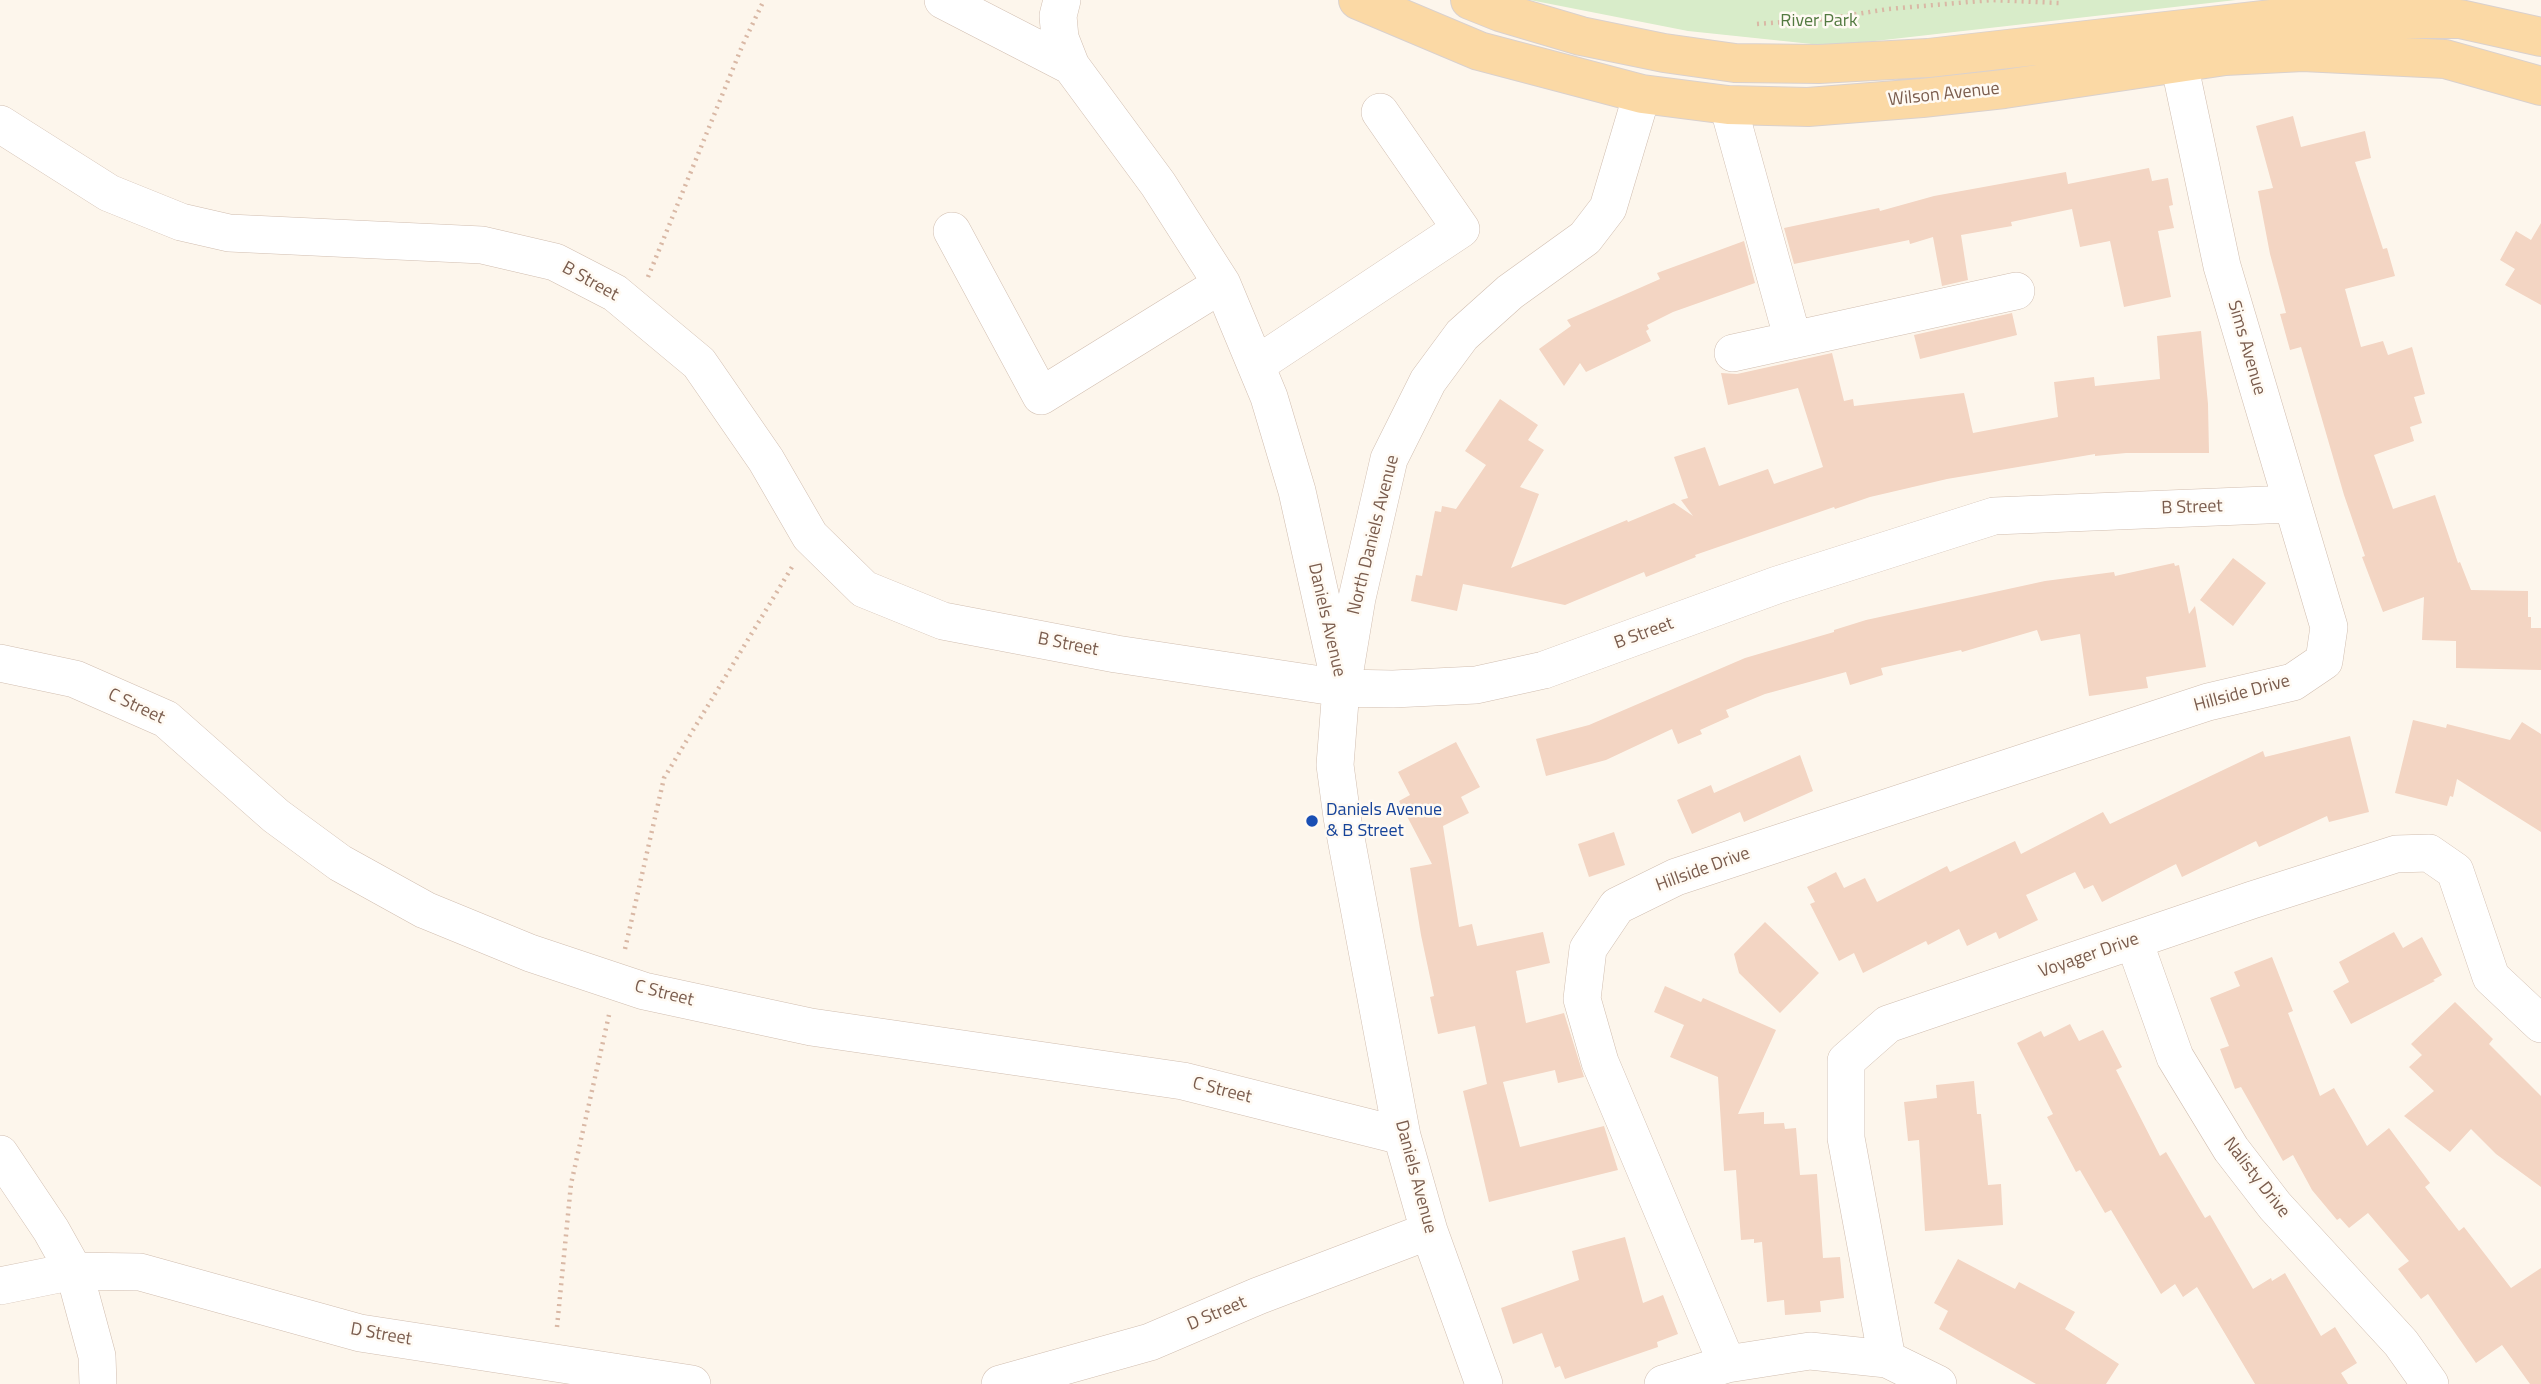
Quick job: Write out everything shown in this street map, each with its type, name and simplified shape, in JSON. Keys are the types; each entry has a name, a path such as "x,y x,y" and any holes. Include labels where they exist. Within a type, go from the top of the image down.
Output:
{"main road":[{"name":"Wilson Avenue","path":"1358,0 1479,51 1642,94 1728,104 1808,107 2004,89 2273,19 2460,19 2541,37"},
{"name":"Wilson Avenue","path":"1470,0 1500,12 1581,36 1664,53 1735,63 1819,64 2177,46 2225,56 2304,52 2445,59 2541,86"}],"street":[{"name":"Daniels Avenue","path":"943,0 1071,66"},
{"name":"Daniels Avenue","path":"1062,0 1058,16 1060,38 1071,66 1158,184 1222,284 1269,397 1297,491 1342,688 1335,765 1402,1136 1429,1231 1484,1384"},
{"name":"Sims Avenue","path":"2177,46 2222,266 2329,627 2324,661"},
{"name":"North Daniels Avenue","path":"1342,688 1357,598 1389,460 1428,381 1462,335 1510,292 1585,238 1608,208 1642,94"},
{"path":"1728,104 1793,340"},
{"path":"1256,365 1461,229 1380,111"},
{"name":"B Street","path":"0,124 109,193 181,222 229,233 482,245 555,262 615,293 699,363 766,460 810,536 864,589 943,621 1115,654 1342,688 1393,689 1476,685 1544,670 1777,586 1994,516 2291,504"},
{"path":"952,231 1041,396 1222,284"},
{"path":"1733,353 2016,291"},
{"name":"Hillside Drive","path":"1727,1364 1600,1062 1582,999 1588,949 1617,906 1676,877 2208,702 2293,682 2324,661"},
{"name":"C Street","path":"0,663 75,679 166,719 276,816 340,863 425,910 530,953 644,991 811,1027 1183,1081 1402,1136"},
{"name":"Voyager Drive","path":"1887,1359 1846,1138 1846,1061 1888,1024 2396,854 2429,853 2455,871 2491,977 2541,1024"},
{"name":"Nalisty Drive","path":"2134,941 2175,1057 2231,1149 2275,1206 2401,1343 2430,1384"},
{"path":"0,1154 51,1230 74,1271 97,1356 98,1384"},
{"name":"D Street","path":"1000,1384 1150,1342 1258,1296 1429,1231"},
{"name":"D Street","path":"0,1286 74,1271 140,1272 360,1333 692,1384"},
{"path":"1663,1384 1727,1364 1810,1351 1887,1359 1938,1384"}],"path":[{"path":"634,309 743,44 764,0"},
{"path":"1743,24 1826,19 1888,9 1992,0 2048,2"},
{"path":"553,1363 571,1184 664,778 810,536"}],"green space":[{"name":"River Park","path":"1530,0 2236,0 1831,46 1688,31"}],"building":[{"path":"2293,116 2301,147 2365,131 2371,158 2355,162 2383,249 2387,248 2395,276 2345,289 2361,347 2383,341 2388,355 2412,347 2425,394 2414,397 2422,423 2410,427 2414,441 2374,455 2393,509 2435,495 2458,563 2460,562 2471,590 2528,591 2528,617 2531,617 2531,628 2541,628 2541,670 2456,668 2456,641 2422,640 2424,597 2383,612 2362,557 2365,556 2344,495 2301,347 2290,350 2280,314 2286,313 2270,254 2258,191 2273,188 2256,126"},
{"path":"2149,168 2152,181 2168,178 2173,205 2169,206 2174,228 2158,231 2171,297 2124,307 2110,241 2080,247 2072,209 2011,222 2012,226 1961,235 1968,280 1942,286 1933,237 1910,244 1909,240 1794,264 1784,228 1879,208 1880,211 1934,196 2066,172 2068,184"},
{"path":"2541,223 2541,305 2505,285 2515,269 2500,260 2516,231 2531,240"},
{"path":"1744,241 1755,283 1673,312 1647,325 1649,329 1646,331 1651,341 1586,372 1580,363 1564,386 1539,349 1571,326 1567,320 1660,279 1657,273"},
{"path":"2012,313 2017,335 1920,359 1914,335"},
{"path":"2201,331 2208,404 2209,453 2095,454 1947,479 1870,497 1695,555 1696,557 1646,577 1644,572 1565,605 1463,584 1457,611 1411,601 1416,575 1422,576 1435,511 1441,512 1442,506 1456,509 1486,465 1465,451 1500,399 1538,425 1528,440 1544,450 1520,487 1539,494 1511,568 1674,503 1693,516 1681,500 1688,498 1674,457 1705,447 1719,486 1768,469 1774,484 1823,467 1798,388 1728,405 1721,373 1737,374 1832,353 1844,401 1853,399 1854,406 1964,393 1973,433 2058,417 2054,382 2094,377 2095,386 2160,379 2157,336"},
{"path":"2233,558 2266,583 2233,626 2200,600"},
{"path":"2174,563 2175,566 2179,565 2189,614 2195,606 2206,667 2146,677 2148,688 2089,696 2080,634 2041,641 2037,630 1962,652 1961,650 1881,668 1883,675 1850,685 1846,672 1765,694 1726,710 1729,717 1700,730 1702,734 1678,744 1672,729 1606,760 1546,776 1536,739 1589,725 1745,658 1866,620 2045,581 2114,572 2115,576"},
{"path":"2413,720 2446,728 2447,724 2510,740 2522,722 2541,734 2541,832 2457,779 2453,797 2450,796 2447,806 2395,793"},
{"path":"2350,736 2369,812 2329,822 2327,816 2259,847 2256,841 2182,877 2176,864 2102,902 2093,885 2084,889 2075,872 2026,895 2038,920 1999,939 1996,932 1967,946 1959,929 1928,945 1926,941 1863,973 1854,953 1839,961 1810,904 1815,902 1807,887 1836,872 1844,888 1865,878 1877,902 1947,866 1950,872 2015,841 2021,854 2103,812 2110,824 2263,751 2265,757"},
{"path":"1456,742 1480,787 1461,797 1469,813 1443,826 1459,927 1472,924 1477,946 1543,932 1550,963 1516,971 1526,1023 1564,1013 1584,1077 1558,1083 1555,1070 1503,1082 1520,1147 1604,1126 1618,1170 1489,1202 1463,1091 1487,1084 1475,1026 1438,1034 1430,997 1434,996 1410,868 1432,864 1399,801 1410,795 1398,772"},
{"path":"1800,755 1813,791 1744,822 1740,812 1692,834 1677,800 1711,785 1714,793"},
{"path":"1614,832 1625,865 1589,877 1578,844"},
{"path":"1765,922 1819,973 1780,1013 1739,973 1734,954"},
{"path":"2394,932 2403,948 2422,937 2442,975 2351,1024 2333,991 2349,982 2339,962"},
{"path":"2272,957 2293,1011 2288,1013 2320,1096 2334,1088 2367,1146 2389,1128 2430,1183 2425,1187 2459,1231 2464,1227 2511,1288 2541,1268 2541,1384 2530,1384 2502,1345 2476,1363 2428,1294 2421,1299 2398,1269 2409,1261 2368,1213 2349,1228 2340,1218 2337,1220 2312,1190 2293,1155 2283,1161 2241,1087 2235,1089 2220,1049 2229,1046 2210,998 2240,986 2234,972"},
{"path":"1665,986 1701,1002 1703,998 1776,1030 1738,1114 1764,1112 1764,1124 1784,1123 1785,1129 1796,1128 1800,1175 1817,1174 1823,1258 1840,1257 1844,1298 1820,1301 1821,1312 1785,1315 1784,1300 1767,1302 1762,1242 1754,1243 1754,1239 1741,1240 1736,1170 1724,1171 1718,1077 1670,1057 1684,1025 1654,1012"},
{"path":"2455,1002 2493,1039 2489,1044 2541,1096 2541,1187 2496,1154 2471,1129 2450,1152 2404,1116 2434,1091 2409,1067 2422,1055 2411,1044"},
{"path":"2070,1024 2079,1041 2103,1030 2122,1067 2116,1070 2160,1156 2166,1152 2205,1218 2210,1215 2253,1289 2285,1273 2321,1336 2335,1327 2357,1363 2341,1373 2348,1384 2255,1384 2197,1287 2183,1297 2175,1284 2161,1294 2111,1210 2105,1213 2080,1170 2076,1172 2047,1117 2053,1114 2017,1043 2041,1031 2044,1037"},
{"path":"1974,1081 1977,1114 1981,1114 1988,1185 2001,1184 2003,1225 1925,1231 1919,1140 1908,1141 1904,1102 1937,1098 1936,1085"},
{"path":"1625,1237 1643,1303 1663,1295 1678,1334 1657,1342 1658,1347 1565,1379 1560,1366 1555,1368 1542,1333 1513,1344 1501,1308 1579,1280 1572,1251"},
{"path":"1958,1259 2015,1289 2019,1282 2075,1312 2065,1329 2119,1364 2106,1384 2036,1384 1939,1329 1948,1311 1934,1303"}],"place":[{"name":"Daniels Avenue & B Street","path":"1312,821"}]}
